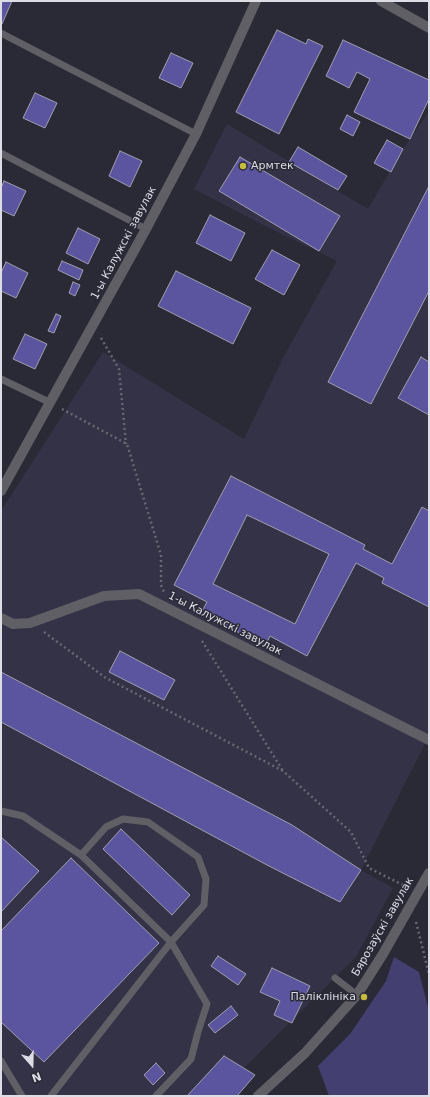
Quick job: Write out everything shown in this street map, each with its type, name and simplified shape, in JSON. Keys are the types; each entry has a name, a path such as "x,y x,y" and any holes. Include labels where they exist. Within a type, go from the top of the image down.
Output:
{"street":[{"name":"1-ы Калужскі завулак","path":"1,491 51,403 196,134 256,1"},
{"path":"381,1 429,28"},
{"name":"1-ы Калужскі завулак","path":"1,618 13,624 30,623 104,596 139,594 429,740"},
{"name":"Бярозаўскі завулак","path":"258,1096 305,1053 357,995 383,954 429,872"}],"lane":[{"path":"1,33 196,134"},
{"path":"1,153 146,229"},
{"path":"1,379 51,403"},
{"path":"1,811 23,816 81,855 171,942 207,1004 191,1059 156,1096"},
{"path":"51,1096 171,942 204,905 206,879 198,856 148,822 123,819 106,827 81,855"},
{"path":"335,978 357,995"},
{"path":"1,1061 22,1096"}],"path":[{"path":"93,325 119,369 126,444 161,555 161,585 172,610"},
{"path":"51,403 126,444"},
{"path":"30,623 106,678 283,771 351,832 368,868 418,893"},
{"path":"200,638 283,771"},
{"path":"412,904 429,974"}],"shaded area":[{"path":"429,111 429,736 361,870 393,888 356,957 244,1068 255,1075 237,1096 1,1096 1,511 103,352 244,439 283,358 337,261 194,189 227,124 368,209 403,149"},
{"path":"394,957 419,972 429,1011 429,1096 329,1096 318,1066 350,1034 386,981"}],"building":[{"path":"1,1 12,1 2,24 1,24"},
{"path":"277,30 306,44 308,39 323,46 279,134 236,112"},
{"path":"343,40 429,80 429,99 410,139 354,112 370,79 357,72 349,88 326,76"},
{"path":"171,53 193,63 181,88 159,78"},
{"path":"35,93 57,103 45,128 23,118"},
{"path":"347,115 360,122 353,136 340,129"},
{"path":"387,140 403,149 391,172 374,163"},
{"path":"298,147 347,176 338,190 289,162"},
{"path":"120,151 142,161 130,187 109,176"},
{"path":"240,157 340,216 319,251 219,191"},
{"path":"4,181 26,191 14,216 1,210 1,188"},
{"path":"429,186 429,291 371,404 328,382"},
{"path":"210,215 245,233 231,261 196,243"},
{"path":"78,228 100,239 88,264 66,253"},
{"path":"272,250 300,265 284,295 255,279"},
{"path":"62,261 83,270 79,280 58,270"},
{"path":"6,262 28,273 16,298 1,291 1,273"},
{"path":"176,271 251,308 233,344 158,306"},
{"path":"73,282 80,285 75,296 69,293"},
{"path":"56,314 61,316 54,333 48,331"},
{"path":"25,334 47,344 35,369 13,359"},
{"path":"421,357 429,362 429,415 398,398"},
{"path":"231,476 365,545 363,549 392,564 422,507 429,511 429,607 382,583 384,578 356,563 307,656 270,636 265,646 201,613 207,602 174,585","holes":["247,515 329,554 295,624 213,584"]},
{"path":"120,651 175,680 164,700 109,672"},
{"path":"1,672 292,825 361,870 340,902 267,865 1,722"},
{"path":"121,829 190,895 172,915 103,849"},
{"path":"1,837 39,871 1,912"},
{"path":"71,858 159,943 44,1062 1,1022 1,931"},
{"path":"218,956 246,974 238,985 211,966"},
{"path":"272,968 310,986 292,1023 274,1015 280,1001 260,992"},
{"path":"231,1006 238,1015 215,1033 208,1025"},
{"path":"224,1056 255,1075 237,1096 187,1096"},
{"path":"156,1063 165,1073 153,1085 144,1075"}],"place":[{"name":"Армтек","path":"243,166"},
{"name":"Паліклініка","path":"364,997"}]}
